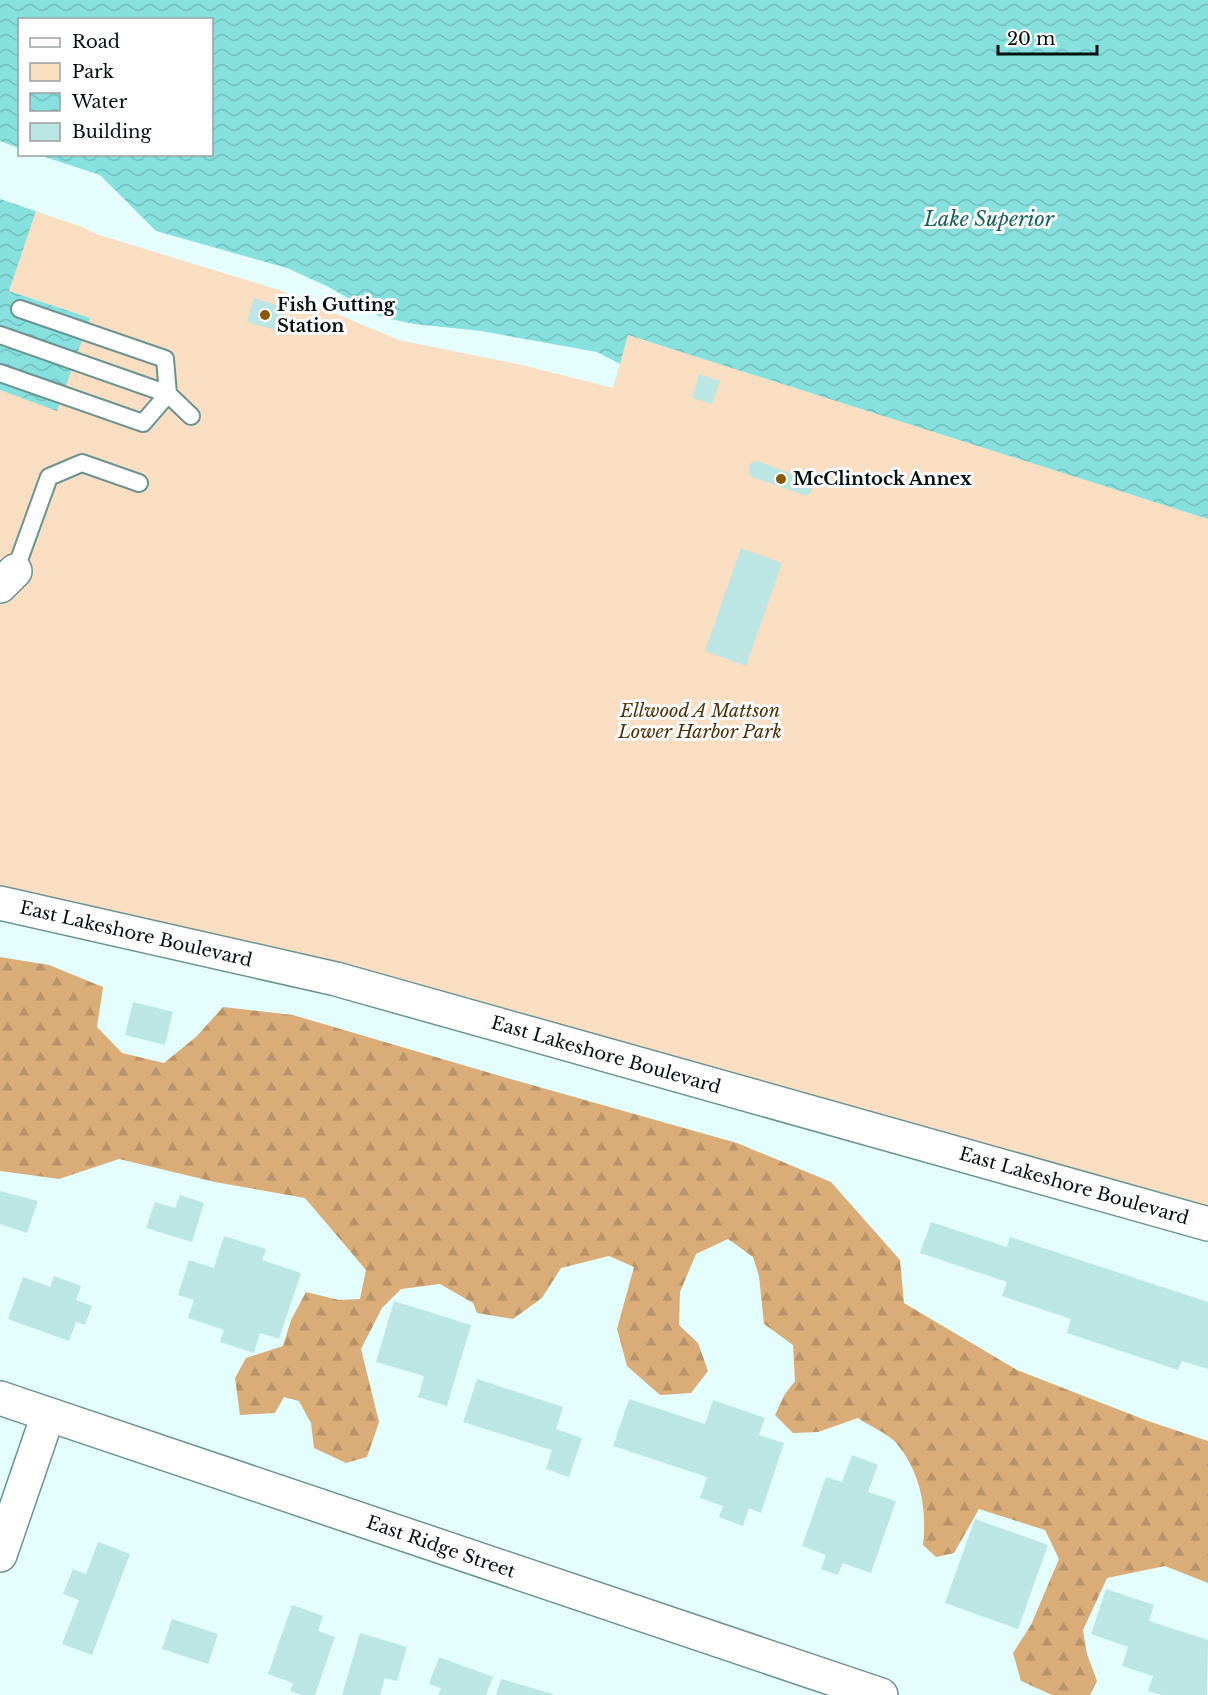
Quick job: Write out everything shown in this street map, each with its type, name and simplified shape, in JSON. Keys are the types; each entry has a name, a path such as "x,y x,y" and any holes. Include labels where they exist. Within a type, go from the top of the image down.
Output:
{"street":[{"name":"East Lakeshore Boulevard","path":"0,903 336,979 1208,1224"},
{"name":"East Ridge Street","path":"0,1398 881,1695"},
{"path":"0,1555 48,1414"}],"lane":[{"path":"0,373 142,423 168,394 165,359 20,309"},
{"path":"0,335 168,394 191,416"},
{"path":"8,579 49,477 82,463 139,483"}],"green space":[{"name":"Ellwood A Mattson Lower Harbor Park","path":"36,210 83,227 614,385 628,335 1208,519 1208,1224 0,903 0,390 57,410 90,318 9,291"},
{"path":"0,957 49,965 103,987 97,1027 122,1053 164,1063 197,1036 223,1007 293,1015 737,1143 831,1182 900,1260 904,1303 1017,1370 1148,1421 1208,1441 1208,1583 1165,1566 1107,1578 1083,1630 1087,1654 1097,1681 1090,1695 1052,1695 1021,1681 1013,1653 1031,1625 1059,1559 1045,1530 979,1509 954,1553 936,1557 923,1545 923,1505 917,1479 905,1455 893,1440 858,1418 818,1432 793,1433 775,1415 785,1394 795,1381 793,1345 764,1324 759,1276 753,1257 728,1239 696,1254 680,1292 679,1325 698,1343 708,1371 691,1393 660,1395 627,1366 617,1329 634,1267 609,1256 561,1268 542,1298 513,1319 477,1313 473,1303 440,1284 401,1289 382,1308 361,1349 379,1422 367,1457 346,1463 314,1448 311,1423 299,1401 284,1397 275,1413 240,1415 235,1378 246,1358 283,1346 291,1320 306,1292 339,1300 360,1299 366,1270 305,1198 215,1182 119,1159 59,1179 0,1171"}],"water":[{"name":"Lake Superior","path":"0,0 1208,0 1208,519 628,335 614,385 523,362 36,211 9,291 90,318 57,411 0,390"}],"pier":[{"path":"0,141 18,148 18,156 42,156 100,175 156,231 287,268 327,286 381,317 414,324 481,331 597,352 620,364 613,388 522,365 399,340 279,290 96,234 0,199"}],"building":[{"name":"Fish Gutting Station","path":"254,298 283,307 276,330 247,322"},
{"path":"699,374 720,381 712,404 692,398"},
{"name":"McClintock Annex","path":"757,461 808,480 812,484 812,491 804,495 752,477 749,473 749,466"},
{"path":"741,548 782,563 746,666 705,651"},
{"path":"133,1002 173,1012 165,1045 125,1035"},
{"path":"0,1191 38,1201 27,1233 0,1224"},
{"path":"180,1195 204,1203 192,1242 146,1228 155,1202 175,1208"},
{"path":"931,1222 1007,1247 1010,1237 1208,1302 1208,1369 1182,1361 1178,1370 1067,1333 1071,1319 1002,1296 1007,1282 920,1253"},
{"path":"224,1236 266,1249 262,1260 301,1273 279,1339 260,1333 254,1353 220,1342 224,1330 188,1318 194,1300 178,1295 189,1260 214,1268"},
{"path":"54,1276 81,1286 76,1300 92,1306 85,1325 76,1322 69,1341 8,1319 23,1277 50,1287"},
{"path":"394,1301 471,1325 447,1406 418,1397 424,1376 376,1362"},
{"path":"477,1379 563,1407 556,1429 582,1438 569,1477 546,1469 552,1450 463,1422"},
{"path":"629,1399 705,1424 713,1400 765,1418 759,1435 784,1443 761,1513 749,1508 743,1526 719,1517 723,1506 700,1498 707,1477 613,1446"},
{"path":"852,1455 878,1465 868,1492 896,1501 871,1573 843,1563 838,1575 821,1569 826,1555 802,1546 826,1477 842,1482"},
{"path":"975,1519 1048,1545 1018,1629 945,1603"},
{"path":"98,1542 130,1554 92,1655 62,1644 79,1600 63,1594 73,1569 86,1574"},
{"path":"1106,1589 1154,1605 1149,1621 1208,1640 1207,1695 1162,1695 1148,1691 1153,1676 1122,1666 1128,1647 1091,1634"},
{"path":"292,1605 323,1616 318,1631 335,1637 315,1695 302,1695 290,1691 293,1683 268,1674"},
{"path":"172,1619 218,1634 208,1664 162,1649"},
{"path":"360,1633 407,1647 397,1681 385,1678 380,1695 342,1695"},
{"path":"439,1657 493,1677 486,1695 438,1695 441,1688 429,1684"},
{"path":"501,1679 553,1694 553,1695 496,1695"}],"place":[{"name":"Fish Gutting Station","path":"265,315"},
{"name":"McClintock Annex","path":"781,479"}]}
